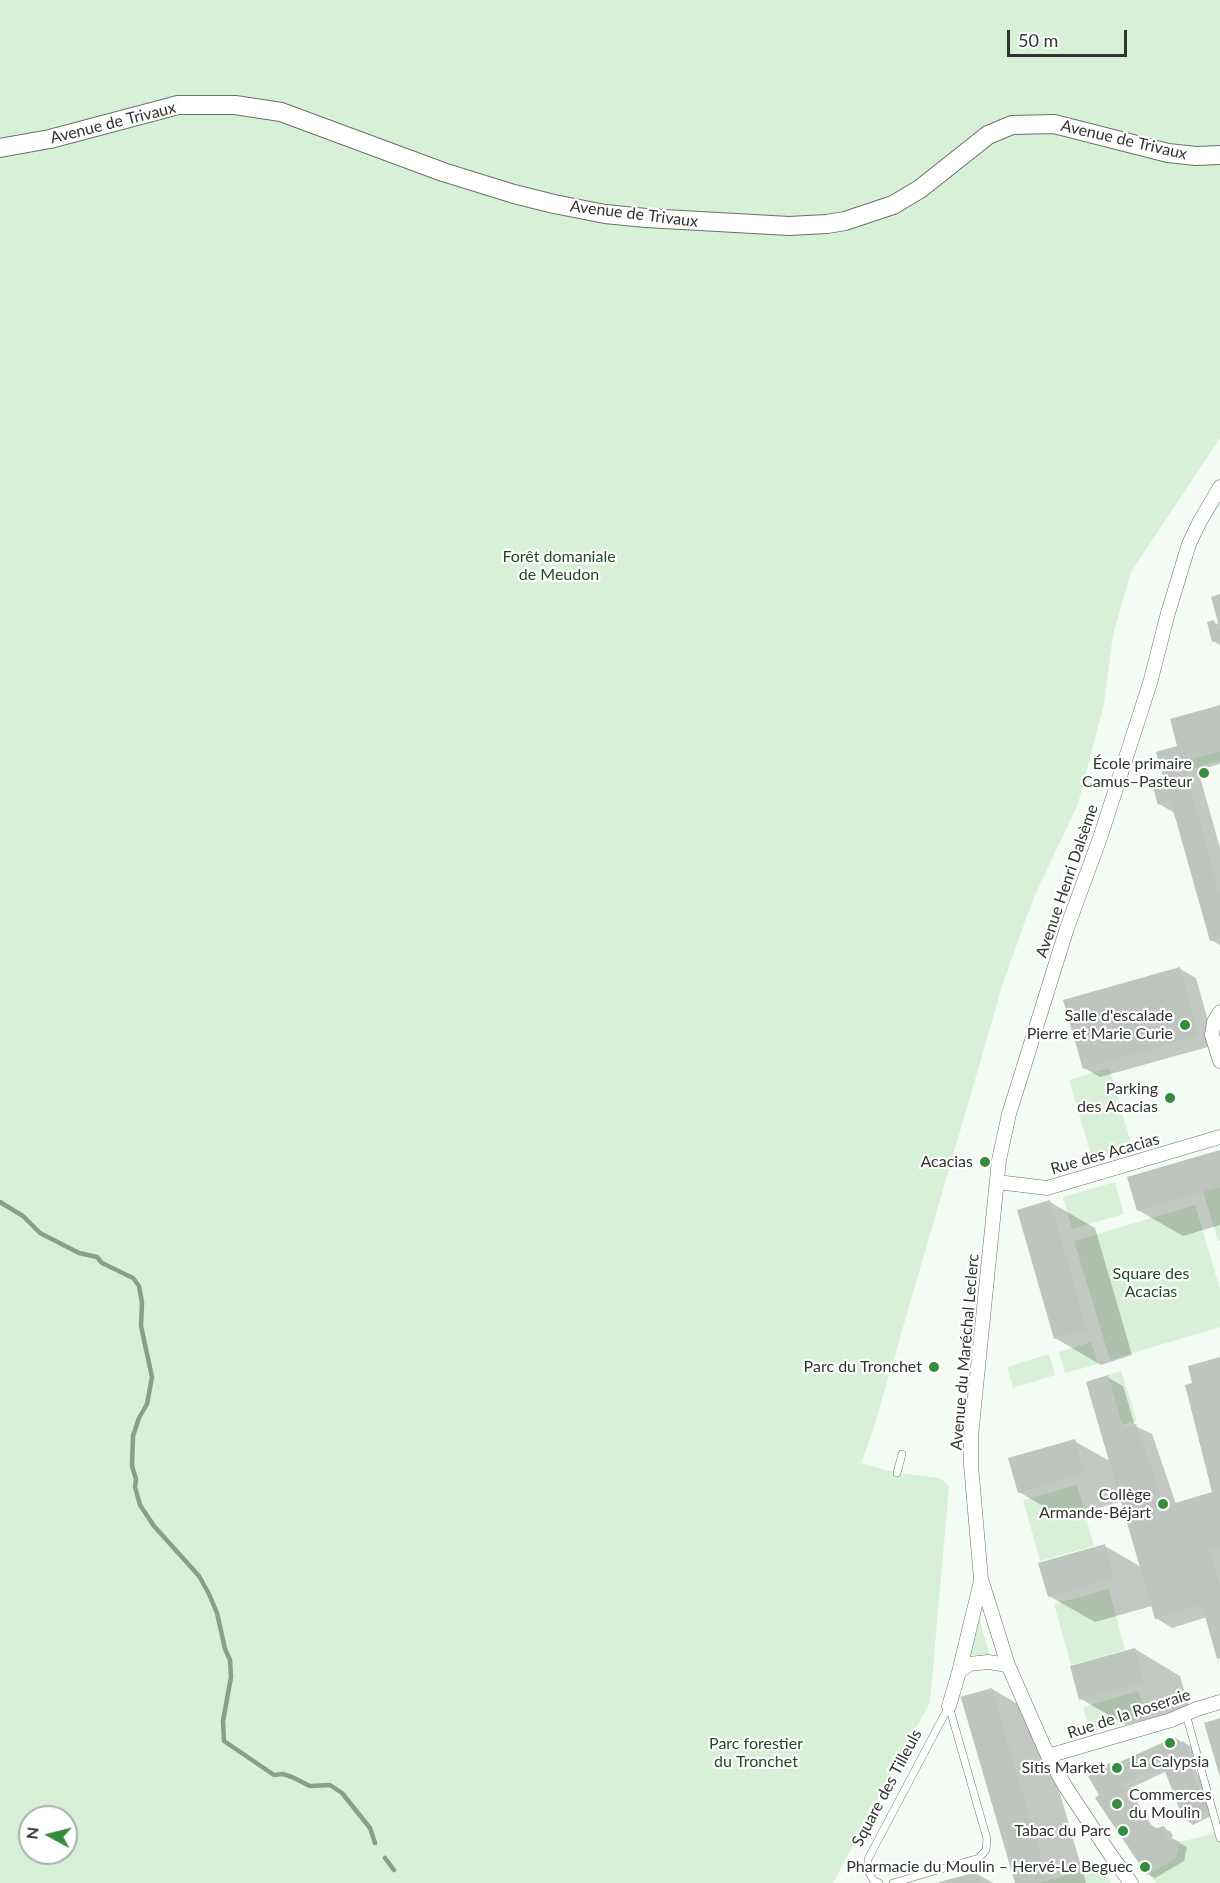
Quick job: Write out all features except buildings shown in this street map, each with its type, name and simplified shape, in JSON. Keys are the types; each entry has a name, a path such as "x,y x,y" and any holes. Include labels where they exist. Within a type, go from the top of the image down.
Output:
{"main road":[{"name":"Avenue de Trivaux","path":"0,148 50,139 178,105 242,105 281,112 443,172 554,204 605,214 646,218 789,226 845,221 893,205 926,184 988,135 1012,125 1054,124 1168,153 1196,156 1220,154"}],"street":[{"name":"Avenue Henri Dalsème","path":"997,1182 999,1160 1009,1114 1067,928 1100,838 1150,683 1167,613 1189,544 1199,522 1219,492"},
{"path":"1220,1012 1214,1022 1212,1035 1220,1061"},
{"name":"Rue des Acacias","path":"997,1182 1047,1188 1220,1137"},
{"name":"Avenue du Maréchal Leclerc","path":"997,1182 971,1436 971,1465 981,1579 1008,1665 1048,1756 1076,1804 1131,1883"},
{"name":"Square des Tilleuls","path":"949,1706 981,1579"},
{"path":"959,1671 969,1664 988,1662 1008,1665"},
{"name":"Rue de la Roseraie","path":"1048,1756 1171,1720 1220,1702"}],"lane":[{"path":"897,1473 902,1454"},
{"path":"893,1883 979,1858 986,1850 987,1839 949,1706"},
{"name":"Square des Tilleuls","path":"879,1883 874,1881 868,1871 868,1859 949,1706"},
{"path":"1186,1714 1220,1838"}],"green space":[{"name":"Forêt domaniale de Meudon","path":"0,0 1220,0 1220,438 1131,572 1113,635 1104,704 1078,804 1034,897 1004,980 872,1434 861,1463 897,1473 940,1478 949,1486 930,1702 833,1883 0,1883"},
{"path":"1220,751 1220,761 1186,771 1183,761"},
{"path":"1109,1068 1133,1150 1093,1161 1069,1080"},
{"path":"1115,1182 1124,1214 1072,1229 1063,1197"},
{"path":"1220,1187 1220,1241 1218,1241 1203,1191"},
{"name":"Square des Acacias","path":"1195,1205 1220,1289 1220,1327 1110,1360 1074,1241"},
{"path":"1091,1342 1098,1364 1065,1373 1059,1352"},
{"path":"1049,1354 1055,1375 1013,1388 1007,1367"},
{"path":"1121,1371 1137,1421 1122,1425 1108,1375"},
{"path":"1077,1485 1094,1546 1040,1561 1023,1500"},
{"path":"1109,1589 1125,1650 1071,1665 1054,1604"},
{"path":"979,1617 990,1656 969,1655"},
{"path":"1138,1691 1146,1717 1090,1733 1083,1707"},
{"path":"1220,1832 1220,1883 1156,1883 1149,1874 1176,1857 1180,1842"},
{"path":"1099,1865 1111,1883 1038,1883"}],"waterway":[{"path":"0,1202 23,1216 40,1233 79,1253 97,1257 102,1263 133,1278 139,1286 142,1303 141,1326 152,1377 147,1404 133,1436 132,1466 136,1479 135,1487 140,1505 154,1526 199,1576 217,1613 225,1649 230,1660 231,1677 223,1721 224,1741 274,1775 283,1774 310,1786 330,1785 342,1793 370,1828 375,1843"},
{"path":"385,1858 394,1870"}],"place":[{"name":"École primaire Camus–Pasteur","path":"1204,773"},
{"name":"Salle d'escalade Pierre et Marie Curie","path":"1185,1025"},
{"name":"Parking des Acacias","path":"1170,1098"},
{"name":"Acacias","path":"985,1162"},
{"name":"Parc du Tronchet","path":"934,1367"},
{"name":"Collège Armande-Béjart","path":"1163,1504"},
{"name":"La Calypsia","path":"1170,1743"},
{"name":"Sitis Market","path":"1117,1768"},
{"name":"Commerces du Moulin","path":"1117,1804"},
{"name":"Tabac du Parc","path":"1123,1831"},
{"name":"Pharmacie du Moulin – Hervé-Le Beguec","path":"1145,1867"}],"park label":[{"name":"Parc forestier du Tronchet","path":"756,1753"}]}
